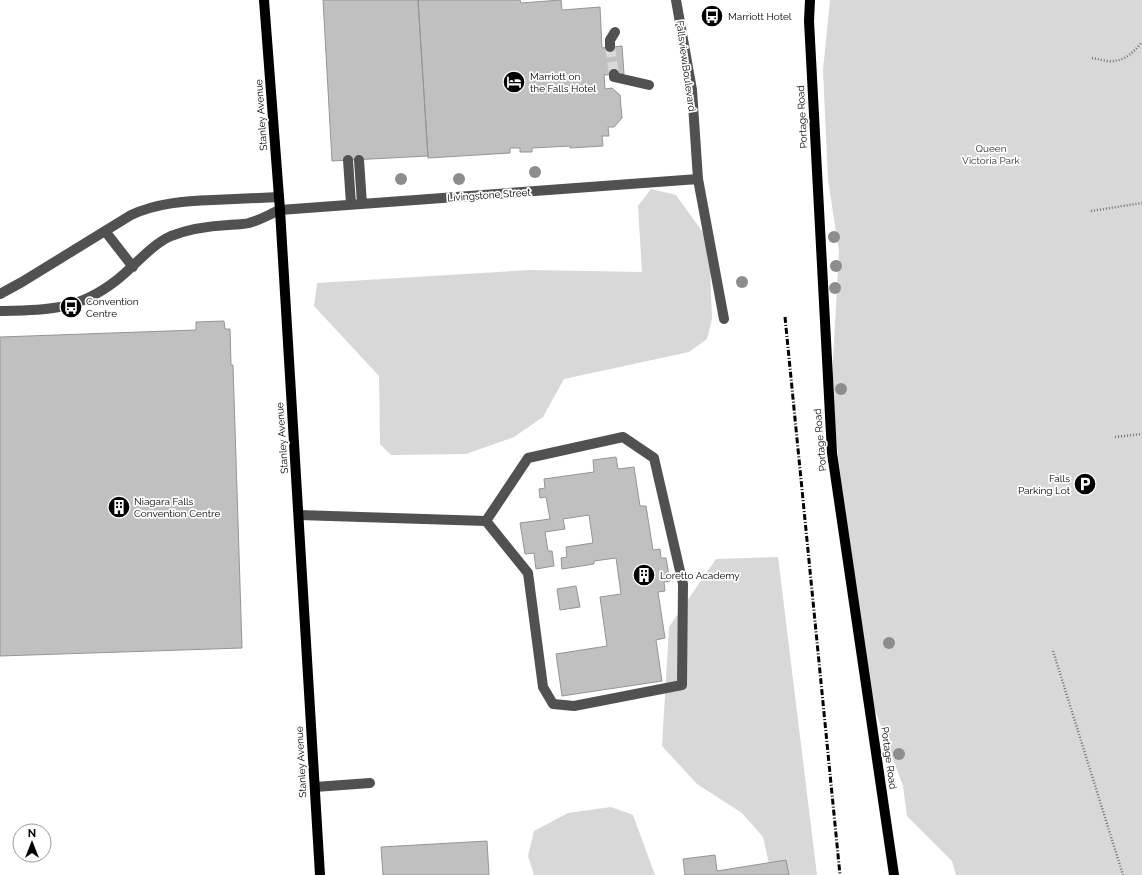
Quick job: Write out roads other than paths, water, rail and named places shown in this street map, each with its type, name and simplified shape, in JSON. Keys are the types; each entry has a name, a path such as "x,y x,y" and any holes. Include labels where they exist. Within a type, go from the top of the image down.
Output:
{"main road":[{"name":"Stanley Avenue","path":"264,0 280,210 320,875"},
{"name":"Portage Road","path":"810,0 809,21 832,453 894,875"}],"street":[{"name":"Fallsview Boulevard","path":"676,0 692,90 698,179 724,319"},
{"path":"610,47 610,40 615,32"},
{"path":"614,74 614,77 649,85"},
{"path":"348,160 351,204"},
{"path":"359,160 362,204"},
{"name":"Livingstone Street","path":"0,311 59,308 78,303 113,284 155,245 170,236 198,228 250,223 280,210 698,179"},
{"path":"0,294 131,215 152,206 190,201 279,197"},
{"path":"104,231 132,267"},
{"path":"299,515 486,521 528,573 543,687 553,704 574,706 682,685 683,584 654,458 623,437 528,458 486,521"},
{"path":"315,787 370,783"}],"tunnel":[{"path":"610,47 614,74"}],"railway":[{"path":"785,317 840,875"}],"place":[{"name":"Marriott Hotel","path":"712,16"},
{"name":"Marriott on the Falls Hotel","path":"514,82"},
{"name":"Convention Centre","path":"71,307"},
{"name":"Falls Parking Lot","path":"1085,484"},
{"name":"Niagara Falls Convention Centre","path":"119,507"},
{"name":"Loretto Academy","path":"644,575"}],"park label":[{"name":"Queen Victoria Park","path":"991,154"}]}
